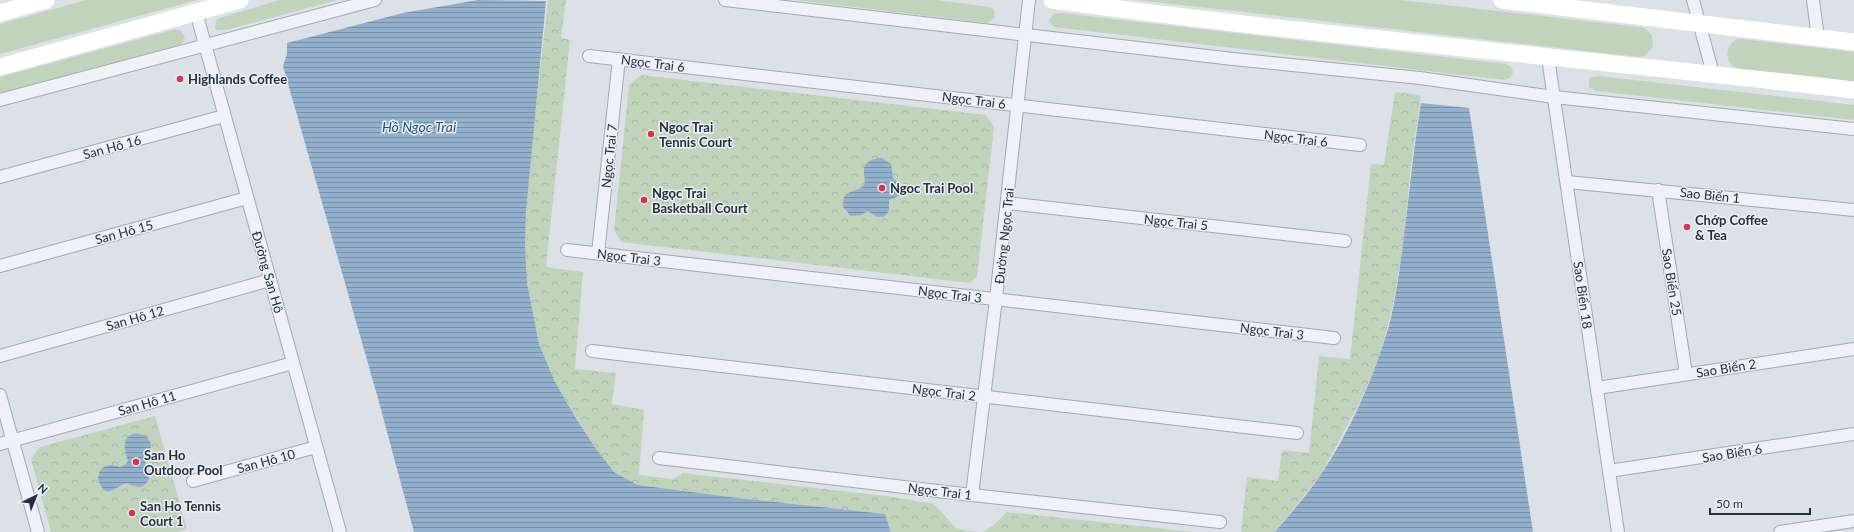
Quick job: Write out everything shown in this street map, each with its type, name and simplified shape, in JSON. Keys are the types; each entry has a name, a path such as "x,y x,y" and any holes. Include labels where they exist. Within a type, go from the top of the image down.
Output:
{"main road":[{"path":"0,13 45,0"},
{"path":"0,67 240,0"},
{"path":"1052,0 1548,58 1713,74 1854,90"},
{"path":"1502,0 1854,42"}],"street":[{"path":"0,100 375,0"},
{"path":"725,0 1026,35 1420,78 1554,96 1854,128"},
{"name":"Đường Ngọc Trai","path":"972,495 1030,0"},
{"path":"1693,0 1713,74"},
{"path":"1813,0 1818,38"},
{"name":"Đường San Hô","path":"196,12 316,447 337,531"},
{"name":"Ngọc Trai 6","path":"589,56 1360,145"},
{"name":"Sao Biển 18","path":"1548,58 1618,532"},
{"name":"Ngọc Trai 7","path":"598,253 619,59"},
{"name":"San Hô 16","path":"0,177 224,116"},
{"name":"Sao Biển 1","path":"1567,182 1854,210"},
{"name":"Sao Biển 25","path":"1658,190 1686,374"},
{"name":"San Hô 15","path":"0,266 247,198"},
{"name":"Ngọc Trai 5","path":"1007,203 1345,241"},
{"name":"Ngọc Trai 3","path":"567,250 1334,338"},
{"name":"San Hô 12","path":"0,356 270,280"},
{"name":"Sao Biển 2","path":"1597,388 1854,349"},
{"name":"Ngọc Trai 2","path":"592,351 1297,432"},
{"name":"San Hô 11","path":"0,444 293,363"},
{"path":"0,395 38,532"},
{"name":"Sao Biển 6","path":"1609,471 1854,434"},
{"name":"San Hô 10","path":"193,481 316,447"},
{"name":"Ngọc Trai 1","path":"659,458 972,495 1220,522"},
{"path":"1780,532 1854,521"}],"green space":[{"path":"86,0 197,0 0,54 0,24"},
{"path":"280,0 338,0 226,30 216,30 216,20 220,18"},
{"path":"548,0 566,0 561,38 570,40 546,267 583,272 575,369 616,373 612,404 644,410 639,475 673,479 683,473 886,496 934,504 956,528 968,531 983,532 891,532 885,514 738,498 638,485 614,472 594,446 555,382 539,344 527,283 525,245 526,211 531,151"},
{"path":"795,0 936,0 990,7 994,10 995,18 987,23"},
{"path":"1137,0 1401,0 1644,28 1652,35 1653,47 1645,56 1639,57"},
{"path":"1061,13 1506,64 1511,67 1513,72 1511,77 1505,80 1054,27 1049,21 1053,14"},
{"path":"176,29 180,30 185,37 183,42 179,45 0,93 0,77"},
{"path":"1737,39 1854,52 1854,82 1738,69 1730,62 1727,54 1730,46"},
{"path":"641,75 986,115 994,127 977,277 970,283 621,242 614,230 629,85"},
{"path":"1599,76 1854,105 1854,120 1596,91 1589,87 1589,79 1591,77"},
{"path":"1395,92 1421,95 1411,165 1403,247 1393,305 1380,355 1363,396 1322,473 1275,532 1241,532 1247,477 1278,481 1282,450 1309,453 1319,356 1350,359 1371,164 1384,165"},
{"path":"155,416 187,529 177,532 51,532 31,459 40,447"},
{"path":"1007,512 1194,532 983,532 994,525"}],"water":[{"name":"Hồ Ngọc Trai","path":"478,0 546,1 526,211 525,245 527,283 539,344 555,382 594,446 614,472 638,485 738,498 885,514 891,532 414,532 379,402 283,66 287,54 287,43 403,13"},
{"path":"1421,103 1469,108 1533,532 1275,532 1311,488 1334,455 1356,414 1375,369 1394,304"},
{"name":"Ngoc Trai Pool","path":"882,158 891,164 893,178 901,185 901,191 897,197 889,200 889,211 884,217 877,217 868,211 861,215 851,216 843,207 844,197 846,194 863,187 865,184 865,165 871,160"},
{"name":"San Ho Outdoor Pool","path":"137,433 146,436 151,443 150,453 145,460 149,475 148,481 141,487 133,486 127,483 111,491 104,490 98,479 100,471 108,465 120,467 126,464 128,461 125,452 126,440 132,434"}],"place":[{"name":"Highlands Coffee","path":"180,79"},
{"name":"Ngoc Trai Tennis Court","path":"651,134"},
{"name":"Ngoc Trai Pool","path":"882,188"},
{"name":"Ngọc Trai Basketball Court","path":"644,200"},
{"name":"Chớp Coffee & Tea","path":"1687,227"},
{"name":"San Ho Outdoor Pool","path":"136,462"},
{"name":"San Ho Tennis Court 1","path":"132,513"}]}
